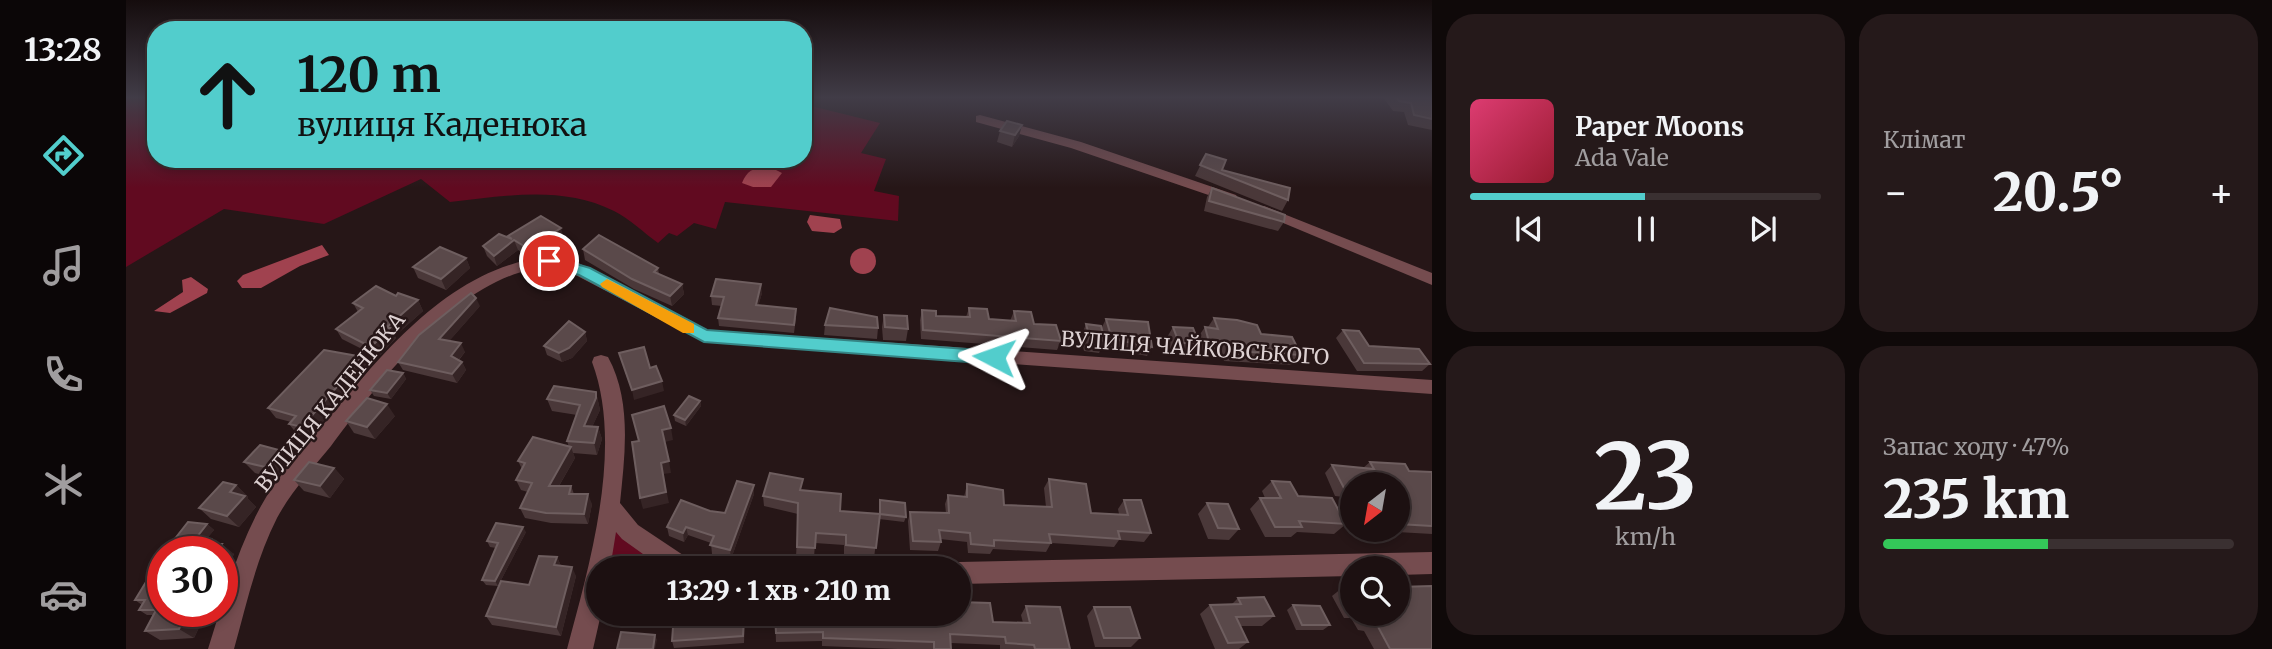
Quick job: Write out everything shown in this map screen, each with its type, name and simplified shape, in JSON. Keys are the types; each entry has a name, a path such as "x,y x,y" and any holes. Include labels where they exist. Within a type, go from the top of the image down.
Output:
{"street":[{"path":"1012,127 1053,138 1246,203 1432,279"},
{"name":"ВУЛИЦЯ КАДЕНЮКА","path":"221,649 244,570 269,511 404,343 437,311 510,270 549,261 585,271 704,336"},
{"name":"ВУЛИЦЯ ЧАЙКОВСЬКОГО","path":"704,336 1432,387"},
{"path":"601,362 613,396 610,506 602,556"},
{"path":"610,506 630,532 665,556"},
{"path":"971,573 1432,563"},
{"path":"580,649 589,626"}],"shaded area":[{"path":"126,127 147,127 147,168 812,168 812,127 877,127 861,153 886,159 874,191 899,196 898,221 725,202 716,229 694,223 677,236 669,233 658,243 620,214 594,203 533,194 450,202 421,179 324,224 224,209 126,267"},
{"path":"772,168 782,173 771,187 753,187 742,183 753,170"},
{"path":"810,215 840,219 842,228 834,233 812,231 807,222"},
{"path":"322,245 329,255 300,266 261,288 242,288 237,281 243,275"},
{"path":"863,248 872,252 876,261 872,270 863,274 854,270 850,261 854,252"},
{"path":"191,277 208,289 207,293 170,313 154,311 183,292 182,280"},
{"path":"610,506 669,556 600,556"}],"building":[{"path":"1003,127 1020,127 1015,135 1000,131"},
{"path":"1206,154 1226,160 1222,170 1290,188 1288,200 1200,165"},
{"path":"1212,188 1285,215 1284,222 1209,201"},
{"path":"541,216 561,228 532,247 527,248 514,240 494,256 483,246 499,234 512,239 508,236"},
{"path":"599,235 658,268 654,272 682,284 670,296 632,279 583,249"},
{"path":"440,247 466,258 441,279 413,267"},
{"path":"716,279 761,284 756,305 796,309 794,325 718,318 724,297 711,296"},
{"path":"376,286 396,296 398,293 418,300 387,327 390,328 371,347 336,329 363,308 353,303"},
{"path":"471,293 476,298 439,339 461,343 451,356 462,362 452,374 398,362 419,335"},
{"path":"830,308 877,317 878,328 825,325"},
{"path":"969,308 987,309 989,319 1016,321 1014,311 1031,312 1034,324 1056,325 1061,341 923,330 922,310 936,311 936,316 970,317"},
{"path":"884,315 907,316 908,329 885,327"},
{"path":"1214,318 1257,325 1261,334 1292,337 1301,355 1231,351 1228,345 1209,342 1205,327 1218,329"},
{"path":"1106,319 1148,322 1152,347 1112,339"},
{"path":"569,321 585,332 569,348 559,353 544,346"},
{"path":"1086,324 1101,326 1105,341 1090,339"},
{"path":"1173,327 1193,328 1199,343 1179,343"},
{"path":"1343,330 1359,331 1369,346 1419,349 1430,364 1364,363"},
{"path":"644,347 650,368 656,366 662,381 632,390 619,353"},
{"path":"324,350 363,357 302,427 289,424 296,416 268,408"},
{"path":"387,370 403,373 387,393 370,390"},
{"path":"554,386 596,392 584,426 598,427 594,443 567,441 580,405 547,399"},
{"path":"689,396 700,401 685,420 674,415"},
{"path":"367,398 387,404 367,427 346,421"},
{"path":"664,406 671,428 662,430 669,461 661,463 666,492 640,498 632,442 639,441 632,415"},
{"path":"533,437 571,447 549,486 571,486 569,494 588,494 584,514 546,513 520,508 532,483 516,480 525,463 518,461"},
{"path":"260,445 279,450 265,467 244,462"},
{"path":"309,462 334,468 320,486 294,480"},
{"path":"1370,462 1405,464 1409,471 1432,472 1432,526 1410,525 1410,472 1340,472 1340,480 1332,465 1374,469"},
{"path":"770,473 803,479 800,490 841,494 840,511 880,514 876,548 846,545 846,535 816,533 815,548 797,547 798,503 763,496"},
{"path":"1049,479 1086,484 1091,513 1128,515 1124,500 1141,500 1151,533 1118,531 1120,539 1049,534 1051,543 994,540 994,546 971,544 970,533 939,530 941,542 913,541 910,512 949,513 948,495 967,497 967,484 1003,490 1004,505 1052,507"},
{"path":"737,481 754,485 730,550 710,545 714,536 686,527 683,533 667,527 681,500 710,511 725,513"},
{"path":"1272,481 1290,482 1298,496 1332,498 1340,513 1340,524 1299,521 1302,527 1275,527 1260,498 1281,498"},
{"path":"223,482 236,485 230,492 245,496 227,516 199,508"},
{"path":"880,500 905,503 906,517 880,514"},
{"path":"1207,503 1228,504 1239,529 1218,528"},
{"path":"188,522 207,524 198,536 177,536"},
{"path":"496,523 523,527 495,581 482,580 498,543 487,541"},
{"path":"539,556 557,557 554,565 572,567 556,627 486,616 501,581 529,585"},
{"path":"146,582 147,610 139,610 145,600 135,600"},
{"path":"1432,586 1432,649 1390,649 1378,626 1410,626 1410,587"},
{"path":"1264,597 1274,616 1236,617 1248,642 1228,643 1210,605 1241,604 1238,598"},
{"path":"971,602 990,603 993,622 1030,623 1026,606 1060,607 1070,649 1035,649 1034,645 1006,643 1005,637 950,634 951,649 934,649 934,642 823,638 823,632 776,633 776,626 971,626"},
{"path":"1293,605 1320,606 1330,625 1302,625"},
{"path":"1094,607 1130,607 1140,638 1104,638"},
{"path":"673,626 743,626 743,636 672,641"},
{"path":"147,627 180,627 179,629 145,631"},
{"path":"621,632 655,635 653,649 617,649"}],"slow traffic":[{"path":"607,284 689,328"}],"route":[{"path":"549,261 565,263 585,271 704,336 994,357"}]}
